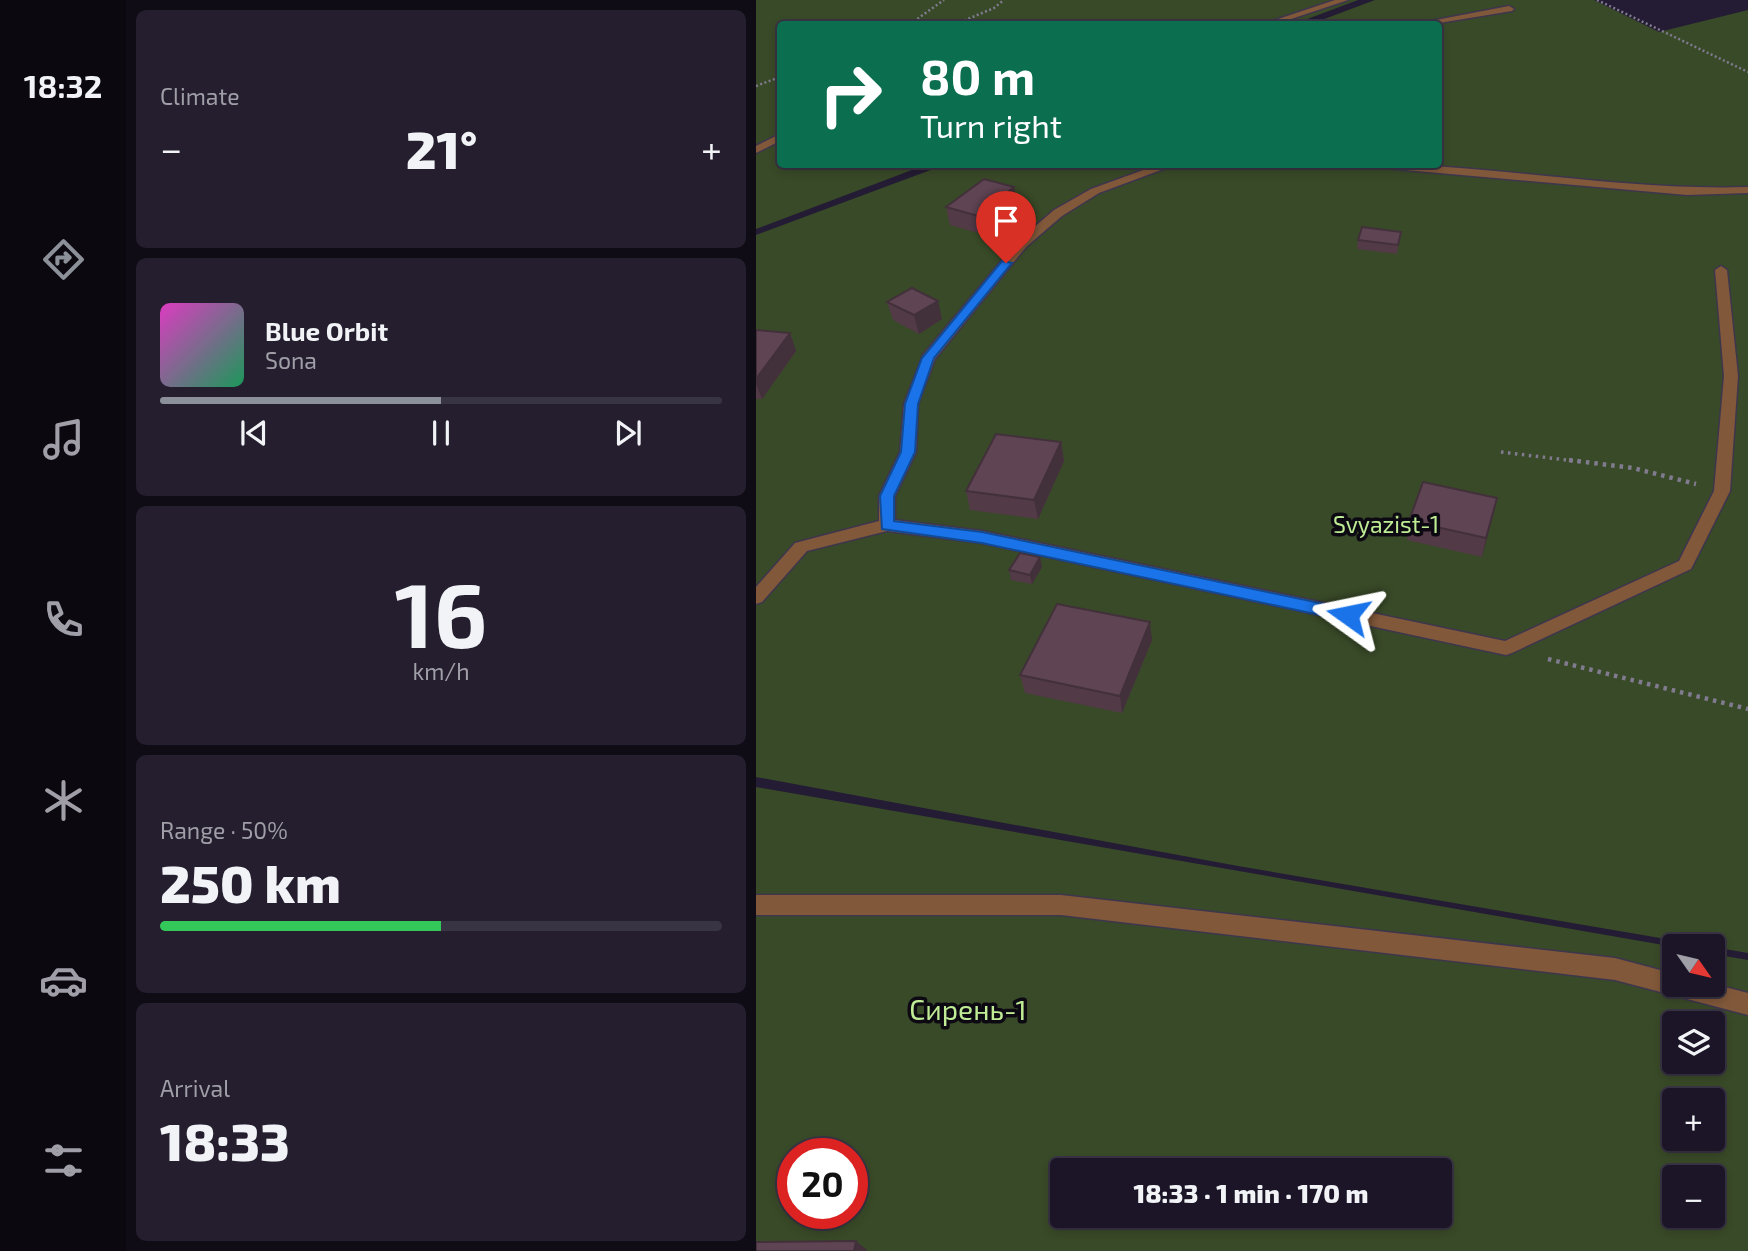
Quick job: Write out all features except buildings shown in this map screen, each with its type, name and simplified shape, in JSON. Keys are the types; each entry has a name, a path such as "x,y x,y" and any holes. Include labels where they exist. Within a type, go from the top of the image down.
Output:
{"street":[{"path":"1277,21 1343,0"},
{"path":"1438,21 1509,9"},
{"path":"756,150 777,139"},
{"path":"887,526 887,496 908,452 911,404 928,358 1022,244 1058,213 1095,191 1160,168"},
{"path":"1416,168 1687,192 1748,190"},
{"path":"756,598 801,547 887,526 982,537 1506,648 1685,565 1722,491 1731,376 1721,270"},
{"path":"756,905 1061,905 1615,969 1662,981"},
{"path":"1725,998 1748,1004"}],"path":[{"path":"914,21 944,0"},
{"path":"963,21 994,8 1004,0"},
{"path":"1597,0 1748,72"},
{"path":"756,86 777,78"},
{"path":"1501,452 1633,468 1722,491"},
{"path":"1506,648 1748,709"}],"green space":[{"path":"756,0 1358,0 1302,21 777,21 777,168 917,168 756,229"},
{"name":"Svyazist-1","path":"1375,0 1594,0 1659,32 1748,10 1748,953 1726,949 1726,934 1662,934 1662,938 1238,866 756,777 756,235 936,168 1442,168 1442,21 1319,21"},
{"name":"Сирень-1","path":"756,787 1662,945 1662,998 1726,998 1726,956 1748,960 1748,1251 756,1251"}],"route":[{"path":"1006,263 928,358 911,404 908,452 887,496 887,526 982,537 1348,615"}]}
